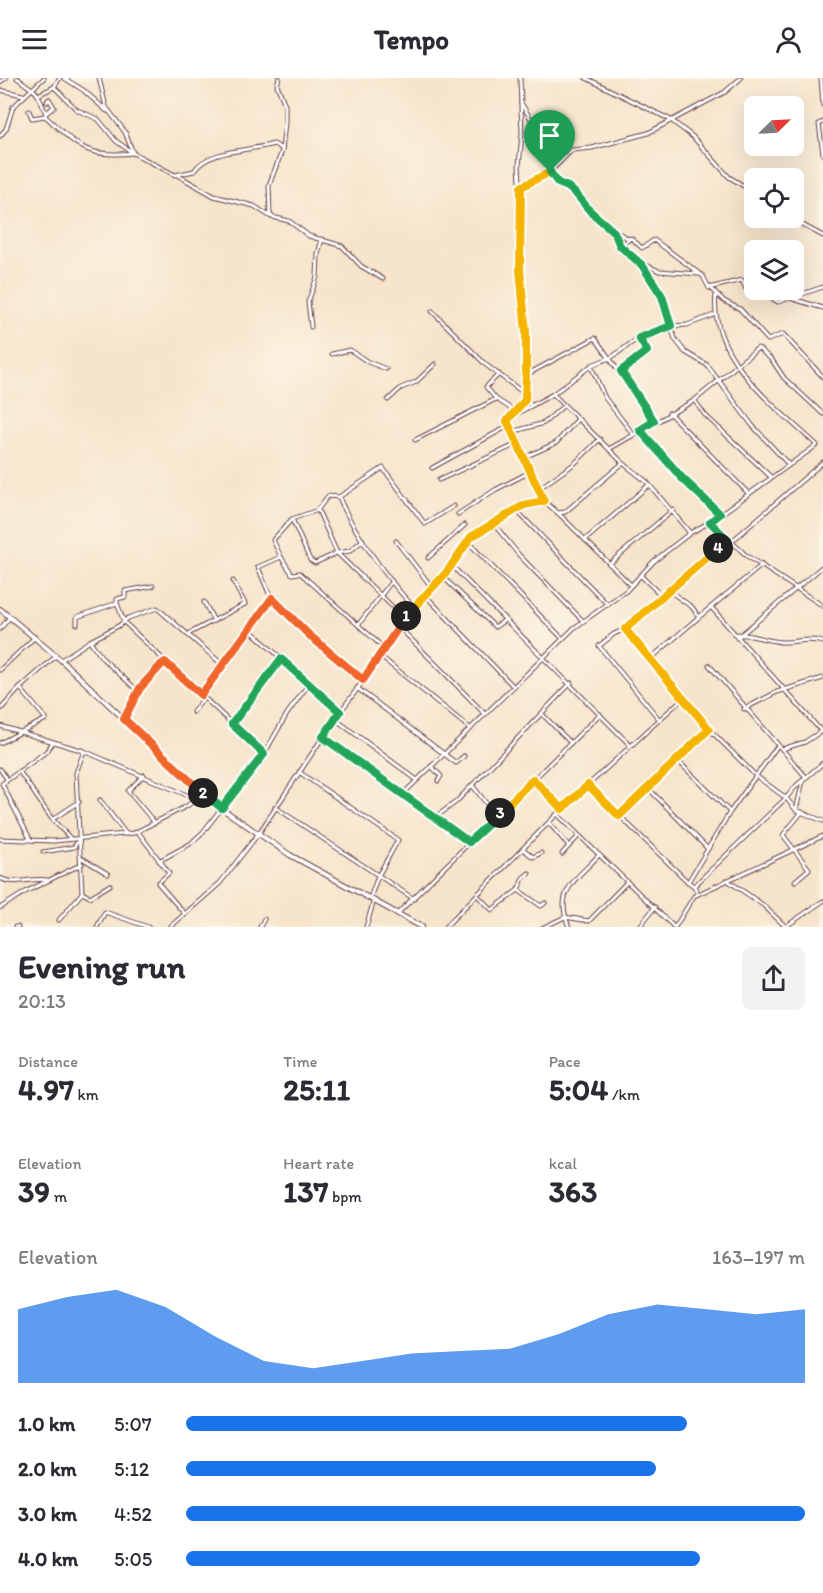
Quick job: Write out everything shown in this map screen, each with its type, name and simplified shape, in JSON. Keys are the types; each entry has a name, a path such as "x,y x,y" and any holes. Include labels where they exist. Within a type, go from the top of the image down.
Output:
{"street":[{"path":"0,82 6,78"},
{"path":"16,78 38,95 46,115 84,150 104,154 133,153"},
{"path":"0,136 6,129 13,107 23,95 44,78"},
{"path":"38,95 54,87 62,78 83,90 108,111 125,132 133,153"},
{"path":"99,78 108,111"},
{"path":"272,217 268,208 269,185 282,149 285,105 277,85 279,78"},
{"path":"432,468 503,429 515,410 525,400 526,332 520,270 520,78"},
{"path":"586,78 671,120 693,137 729,177 744,186"},
{"path":"521,187 550,172 572,150 630,139 725,92 741,78"},
{"path":"821,78 823,105"},
{"path":"54,87 77,110 98,119 116,141 133,153 214,196 254,206 272,217 290,221 309,236 342,246 361,266 383,279"},
{"path":"0,90 23,95"},
{"path":"29,111 33,118 46,115 54,107 51,101 47,102"},
{"path":"520,101 558,163"},
{"path":"823,122 819,124 823,154"},
{"path":"179,176 194,171 198,165 223,153 274,144 282,149"},
{"path":"550,172 558,183 573,191 590,211 612,230 642,248 654,240 703,276 716,295 741,309 768,340 783,334 823,376"},
{"path":"804,226 823,236"},
{"path":"612,230 620,246 642,265 662,296 675,339 685,352 707,365 752,425 788,464"},
{"path":"311,327 308,302 317,277 318,254 322,239"},
{"path":"620,246 629,239"},
{"path":"642,265 659,271 703,276"},
{"path":"710,288 742,280 744,284"},
{"path":"804,294 823,287"},
{"path":"404,793 471,729 512,685 583,621 608,605 640,574 690,533 710,522 817,445 758,392 739,367 714,315 716,295"},
{"path":"795,300 823,308"},
{"path":"432,311 486,365 525,394 531,406"},
{"path":"500,374 486,387 496,399 518,413 553,394 591,366 639,338 671,326 687,325 714,315"},
{"path":"526,375 595,338 621,371 654,421"},
{"path":"621,371 647,351 639,338"},
{"path":"609,449 693,400 739,367 758,348 772,360 784,378 823,414"},
{"path":"332,354 350,350 368,363 386,369"},
{"path":"388,400 401,388 416,382 435,364"},
{"path":"591,366 605,398 633,434"},
{"path":"553,394 623,463 650,484 690,533"},
{"path":"416,440 496,399"},
{"path":"693,400 705,415 771,477"},
{"path":"512,432 544,423 563,406"},
{"path":"669,413 749,494"},
{"path":"524,458 556,443 578,420"},
{"path":"507,421 544,501 631,585"},
{"path":"640,430 682,478 720,514"},
{"path":"538,489 574,464 600,438"},
{"path":"439,480 517,444"},
{"path":"659,720 599,646 614,634 625,629 668,590 823,462"},
{"path":"558,513 565,512 623,463"},
{"path":"385,649 300,573 292,574 273,540 292,519 318,510 328,496 339,497 383,468 425,524 454,506"},
{"path":"458,514 495,490 530,472"},
{"path":"585,540 650,484"},
{"path":"339,497 344,510 363,540 392,581 414,606"},
{"path":"170,927 220,883 259,833 335,719 381,657 398,626 468,542 516,510 538,500 544,501"},
{"path":"318,510 337,553 404,618"},
{"path":"516,510 608,605"},
{"path":"609,564 673,510"},
{"path":"292,519 310,560 315,563 337,553 350,551 363,540"},
{"path":"710,522 729,541 823,606"},
{"path":"494,523 519,555 583,621"},
{"path":"428,558 465,525"},
{"path":"396,541 431,586"},
{"path":"468,542 563,639"},
{"path":"281,557 258,567 272,598 309,635 363,680"},
{"path":"451,565 571,683 630,745"},
{"path":"650,660 762,565"},
{"path":"737,638 823,566"},
{"path":"640,574 662,596"},
{"path":"442,576 495,627 505,620"},
{"path":"190,633 245,604 233,581"},
{"path":"358,626 392,581"},
{"path":"153,586 125,591 125,597 117,599 124,622 264,754"},
{"path":"668,590 692,607 699,617"},
{"path":"424,594 512,685"},
{"path":"193,711 272,598"},
{"path":"204,602 214,621"},
{"path":"77,624 77,617 117,603"},
{"path":"711,607 822,731 805,742 782,749"},
{"path":"61,660 90,640 157,608 190,633 223,665"},
{"path":"0,609 61,660 213,802 290,855 422,927"},
{"path":"0,629 10,617"},
{"path":"398,626 485,714"},
{"path":"249,629 340,712"},
{"path":"625,629 682,699 756,776 786,798 796,810 823,821"},
{"path":"734,634 782,642 810,640 823,642"},
{"path":"0,670 35,637"},
{"path":"90,640 103,659 138,692"},
{"path":"0,710 20,688 56,656"},
{"path":"381,657 471,729"},
{"path":"232,724 281,659"},
{"path":"124,719 138,692 165,662"},
{"path":"709,665 744,709 782,749 805,778"},
{"path":"744,709 784,690 823,678"},
{"path":"437,816 472,785 571,683"},
{"path":"159,861 190,844 222,808 264,754 287,714 308,685"},
{"path":"0,743 46,719 20,688"},
{"path":"357,688 456,763 464,756"},
{"path":"446,927 562,809 682,699"},
{"path":"542,714 571,742"},
{"path":"397,914 600,714"},
{"path":"335,719 417,780"},
{"path":"0,726 84,751 196,799 213,802"},
{"path":"619,816 709,729"},
{"path":"323,737 437,816 469,842"},
{"path":"30,839 25,826 1,787 7,779 47,751 53,742"},
{"path":"688,882 730,812 778,745"},
{"path":"59,920 82,894 76,773 84,751"},
{"path":"677,760 730,812"},
{"path":"694,886 823,763"},
{"path":"431,766 441,776 438,781"},
{"path":"0,769 7,779"},
{"path":"19,771 52,819 72,840"},
{"path":"299,772 398,840 378,876 366,927"},
{"path":"144,775 128,791 155,823"},
{"path":"796,810 805,778"},
{"path":"533,779 562,809"},
{"path":"472,785 497,816"},
{"path":"588,785 694,886 698,894"},
{"path":"648,788 708,849"},
{"path":"0,838 79,840 138,832 196,799"},
{"path":"100,801 126,834"},
{"path":"52,819 79,802"},
{"path":"275,807 414,899"},
{"path":"795,881 809,869 783,835 802,812"},
{"path":"558,815 598,856 675,927 688,902 698,894 823,836"},
{"path":"549,823 569,846"},
{"path":"138,832 169,873 159,883 184,913"},
{"path":"562,854 579,837"},
{"path":"43,852 74,847 79,840"},
{"path":"523,849 533,857 541,853"},
{"path":"569,927 565,917 564,894 598,856"},
{"path":"80,857 108,874"},
{"path":"0,908 82,864"},
{"path":"477,896 492,910 518,890 523,878 529,873"},
{"path":"1,880 11,883 24,879 49,880"},
{"path":"727,880 763,905 785,927 823,901"},
{"path":"544,927 565,917 589,921 627,882"},
{"path":"82,894 90,897 110,885"},
{"path":"518,890 536,904 541,906 544,903"},
{"path":"823,901 823,906"},
{"path":"639,927 655,907"},
{"path":"97,927 105,912 148,927"},
{"path":"260,927 264,919"}],"route":[{"path":"550,172 558,183 568,187 614,232 620,246 631,258 642,265 662,296 671,326 644,334 639,338 647,351 621,371 654,421 640,430 664,454 682,478 695,487 720,514 710,522 728,540 625,629 709,729 619,816 588,785 562,809 533,779 469,842 454,828 323,737 340,712 281,659 232,724 264,754 222,808 124,719 140,688 162,664 165,662 201,695 272,598 309,635 363,680 381,657 398,626 431,586 446,573 471,537 524,505 538,500 544,501 507,421 525,400 527,355 519,232 522,211 521,187 539,180 550,172"}]}
